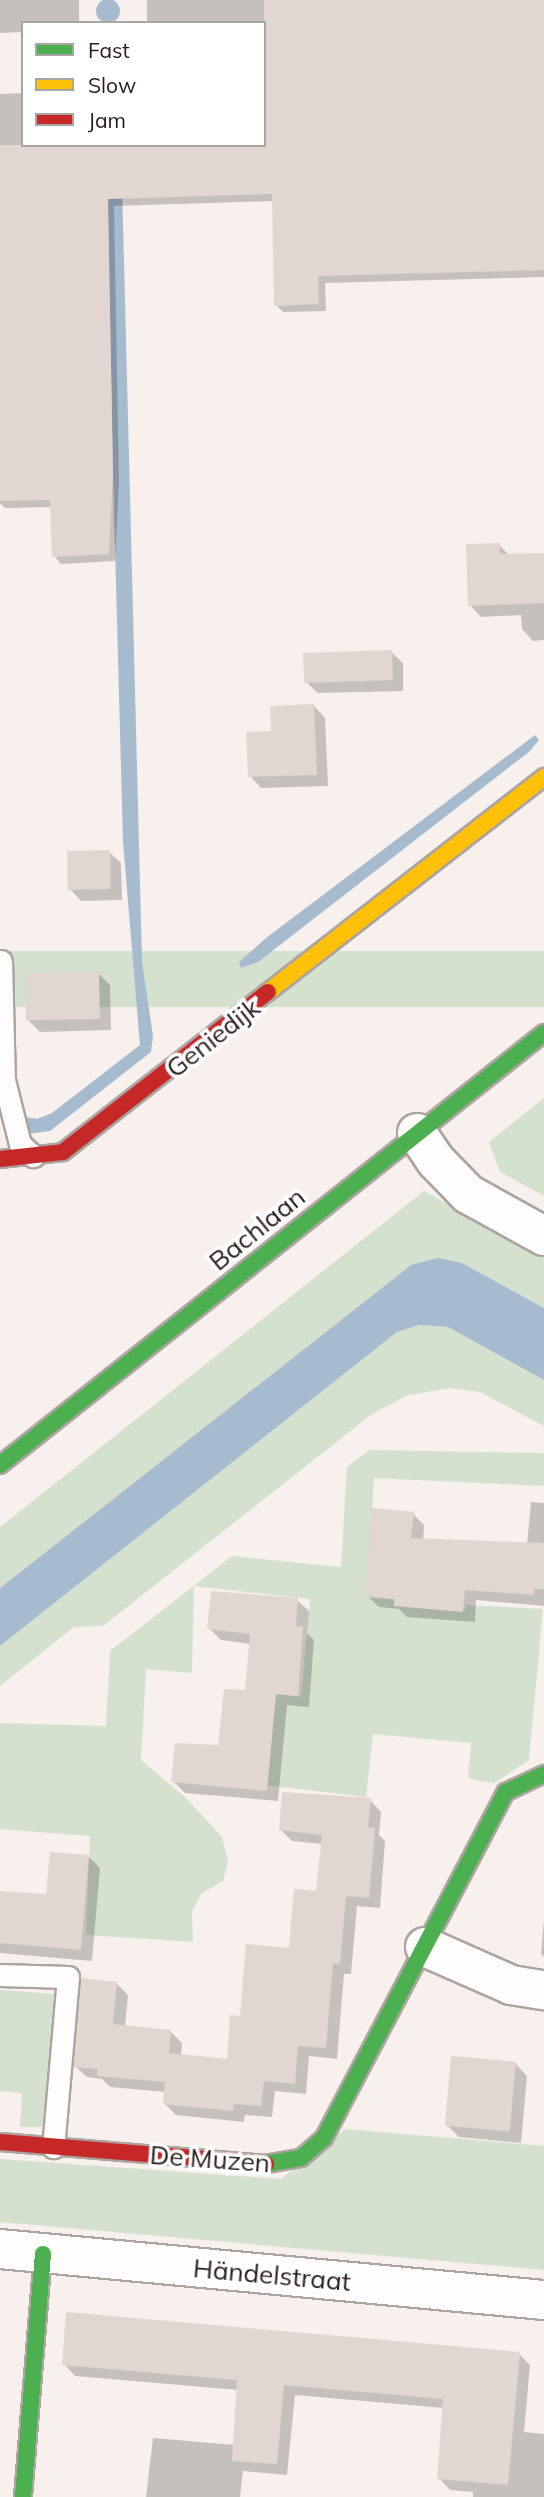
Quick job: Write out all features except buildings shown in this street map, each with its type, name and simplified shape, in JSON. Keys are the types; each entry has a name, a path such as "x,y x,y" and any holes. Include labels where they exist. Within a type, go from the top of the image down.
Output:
{"street":[{"name":"Geniedijk","path":"0,1159 63,1152 105,1123 544,777"},
{"name":"Bachlaan","path":"0,1465 544,1032"},
{"path":"417,1133 436,1161 468,1194 544,1236"},
{"name":"De Muzen","path":"0,2142 277,2165 301,2158 324,2138 506,1792 544,1774"},
{"path":"425,1948 511,1985 544,1990"},
{"name":"Händelstraat","path":"0,2249 544,2300"},
{"path":"23,2497 43,2254"}],"lane":[{"path":"1,961 4,1080 20,1144 33,1156"},
{"path":"0,1975 68,1977 53,2147"}],"green space":[{"path":"0,951 544,951 544,1007 0,1007"},
{"path":"544,1098 544,1196 500,1172 489,1142"},
{"path":"424,1191 544,1257 544,1308 462,1263 411,1265 0,1588 0,1527"},
{"path":"419,1325 448,1327 544,1380 544,1426 480,1392 451,1388 408,1395 372,1414 103,1626 74,1627 0,1686 0,1646 397,1332"},
{"path":"369,1450 544,1453 544,1486 374,1478 367,1598 424,1601 424,1608 465,1610 466,1605 543,1609 529,1760 494,1783 474,1780 468,1777 471,1743 373,1734 366,1797 266,1785 275,1694 301,1697 310,1599 194,1586 192,1673 146,1669 141,1760 186,1798 222,1837 228,1861 223,1881 201,1894 192,1912 193,1942 86,1935 90,1836 0,1829 0,1723 106,1726 110,1651 232,1556 341,1567 347,1467"},
{"path":"0,1990 56,1994 46,2127 20,2127 22,2093 0,2091"},
{"path":"345,2129 544,2146 544,2270 0,2222 0,2159 281,2179"}],"water":[{"path":"104,0 112,0 119,7 119,15 113,21 103,21 97,15 97,7"},
{"path":"121,147 142,962 153,1036 151,1052 50,1131 28,1134 21,1116 37,1119 52,1113 140,1045 123,842 107,163"},
{"path":"535,735 539,740 530,751 258,962 241,968 239,962 266,938"},
{"path":"438,1258 462,1263 544,1308 544,1380 448,1327 419,1325 397,1332 0,1646 0,1588 411,1265"}],"traffic: fast":[{"path":"0,1465 544,1033"},
{"path":"266,2164 301,2158 324,2138 506,1792 544,1774"},
{"path":"23,2497 43,2254"}],"traffic: slow":[{"path":"268,992 544,777"}],"traffic: jam":[{"path":"0,1159 63,1152 268,992"},
{"path":"0,2142 266,2164"}]}
